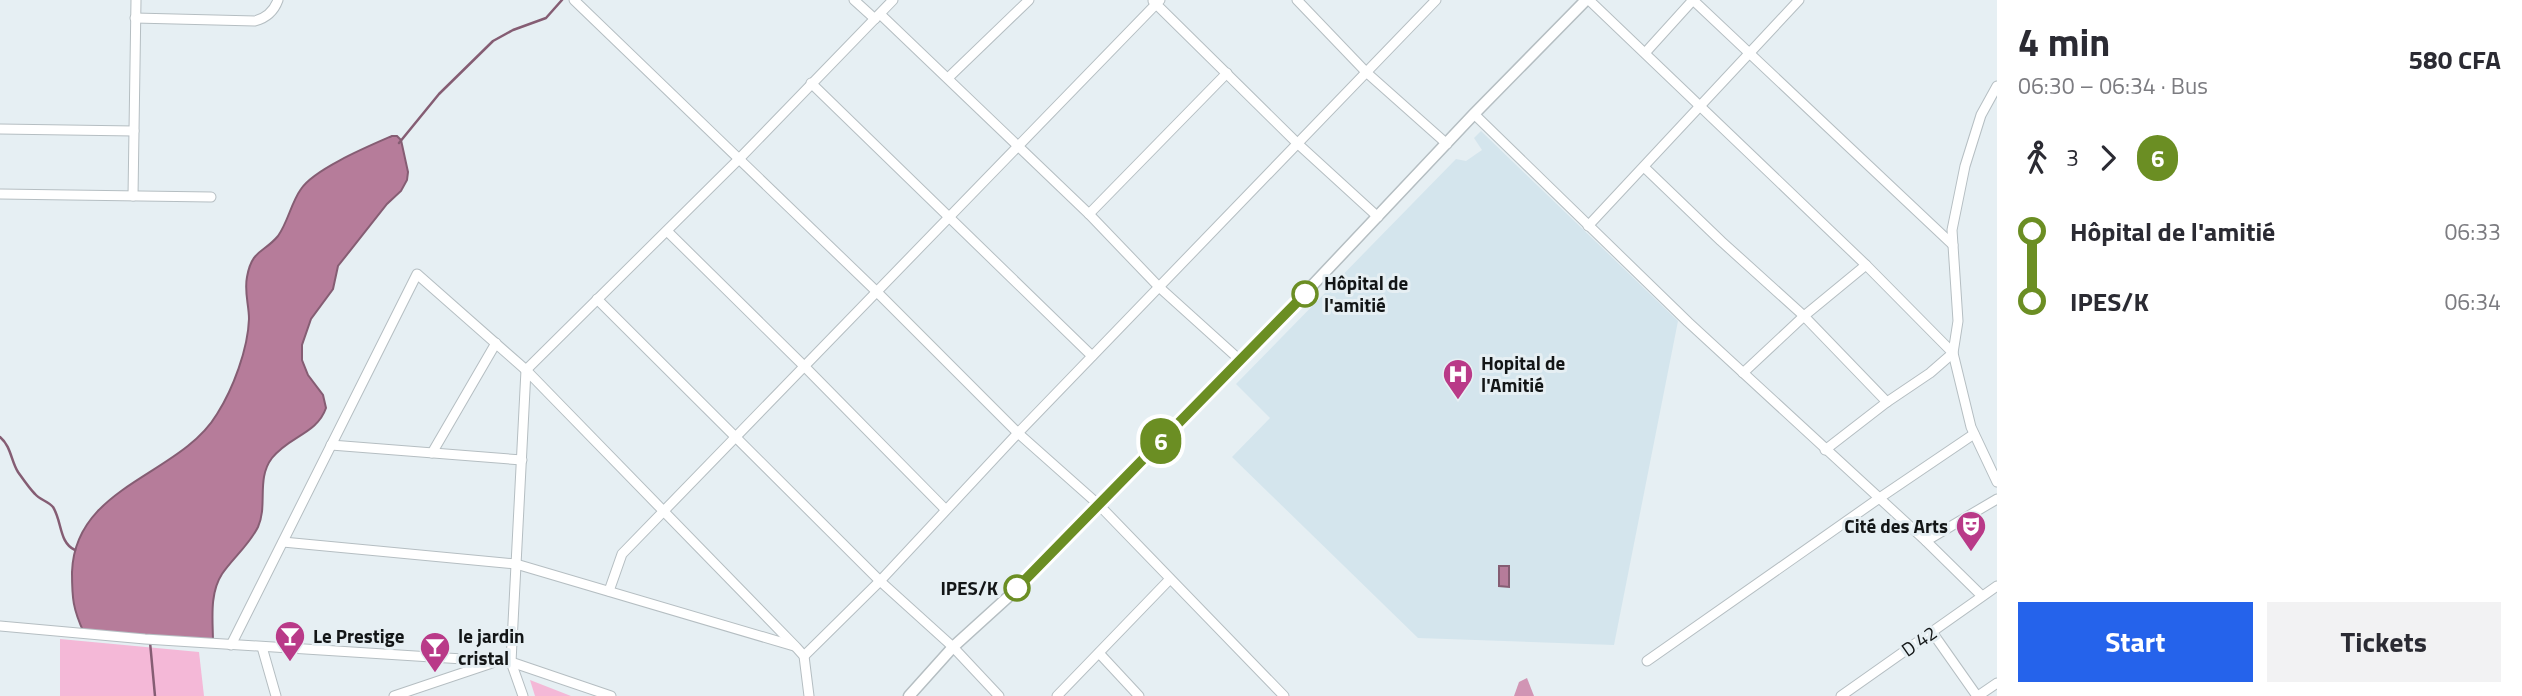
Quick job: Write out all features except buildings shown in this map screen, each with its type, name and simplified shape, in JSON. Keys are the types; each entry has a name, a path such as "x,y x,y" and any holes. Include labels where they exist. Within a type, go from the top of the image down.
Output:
{"main road":[{"path":"909,696 953,647 1017,589 1241,361 1474,114 1588,0"}],"street":[{"path":"133,196 136,0"},
{"path":"135,18 255,21 264,19 276,7 278,0"},
{"path":"853,0 948,78 1089,214 1159,287 1241,361"},
{"path":"523,696 512,662 526,370 739,159 893,0"},
{"path":"948,78 1028,0"},
{"path":"804,656 880,581 945,509 1436,0"},
{"path":"1588,0 1866,265 1953,353"},
{"path":"1645,53 1693,0 1953,245"},
{"path":"1588,226 1799,0"},
{"path":"575,1 877,292 1018,433 1099,505 1284,696"},
{"path":"609,592 622,554 949,219 1156,1 1297,144 1378,217"},
{"path":"1299,1 1366,72 1447,144"},
{"path":"1089,214 1227,73"},
{"path":"811,83 1092,356"},
{"path":"1997,86 1981,115 1965,166 1952,230 1958,321 1953,353 1974,434 1997,482"},
{"path":"1474,114 1588,226 1982,596"},
{"path":"0,129 134,131"},
{"path":"1644,167 1804,316 1887,402"},
{"path":"0,194 211,197"},
{"path":"667,231 945,509"},
{"path":"1743,373 1804,316 1866,265"},
{"path":"231,645 417,274 526,370 796,647 804,656 809,696"},
{"path":"597,299 880,581 953,647 999,696"},
{"path":"432,453 496,343"},
{"path":"1825,450 1953,353"},
{"path":"1647,661 1974,434"},
{"path":"331,445 522,460"},
{"path":"1926,541 1997,499"},
{"path":"283,542 516,564 796,647"},
{"path":"1057,696 1170,579"},
{"name":"D 42","path":"1841,696 1997,586"},
{"path":"0,626 231,645 512,662 611,696"},
{"path":"1932,632 1977,696 1997,683"},
{"path":"262,647 276,696"},
{"path":"1099,653 1139,696"},
{"path":"394,696 499,662"}],"shaded area":[{"name":"Hopital de l'Amitié","path":"1481,131 1678,321 1614,645 1418,638 1232,457 1270,418 1236,384 1456,159 1466,161 1482,150 1474,138"},
{"path":"392,136 401,140 408,172 407,180 401,191 387,204 338,266 333,289 311,319 302,345 302,360 308,375 323,395 326,408 316,424 279,451 267,466 258,527 222,574 215,590 213,643 84,633 74,604 72,572 78,543 91,519 109,500 179,453 200,435 217,414 234,381 246,343 249,319 246,283 249,268 255,256 278,236 301,189 329,166"},
{"path":"1499,566 1509,566 1509,587 1499,586"},
{"path":"60,639 199,652 204,696 60,696"},
{"path":"1527,678 1534,696 1514,696 1519,682"},
{"path":"530,680 571,696 535,696"}],"waterway":[{"path":"399,143 439,94 493,41 513,30 546,18 562,0"},
{"path":"0,437 26,483 37,496 53,507 63,537 75,550"},
{"path":"150,642 155,696"}],"bus line":[{"name":"6","path":"1017,588 1305,294"}],"place":[{"name":"Hôpital de l'amitié","path":"1305,294"},
{"name":"Hopital de l'Amitié","path":"1458,401"},
{"name":"Cité des Arts","path":"1971,553"},
{"name":"IPES/K","path":"1017,588"},
{"name":"Le Prestige","path":"290,663"},
{"name":"le jardin cristal","path":"435,674"}]}
